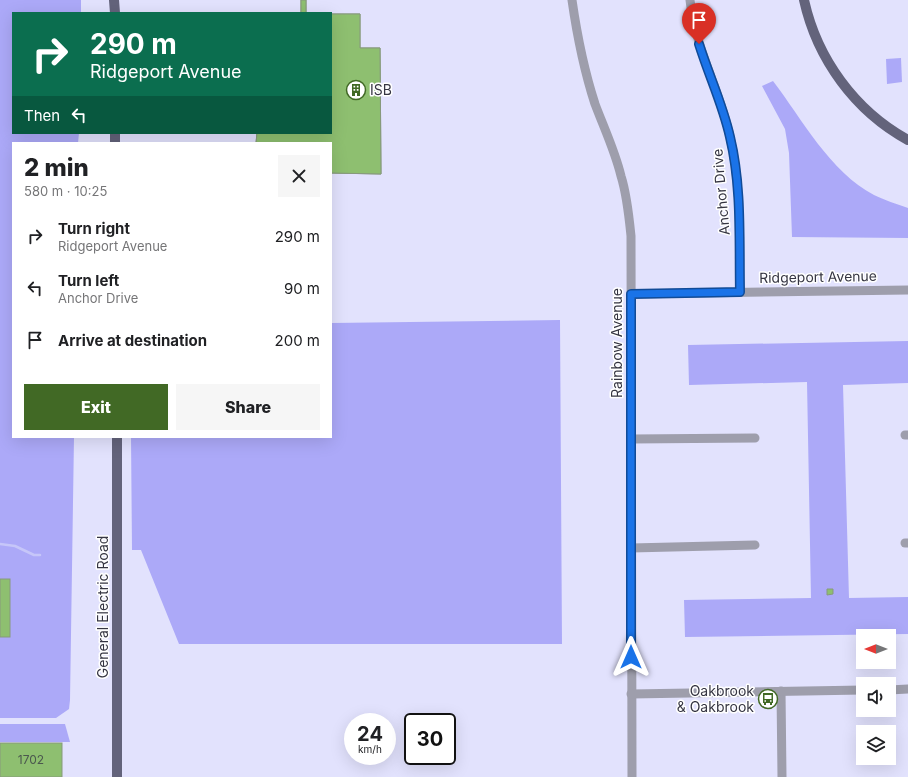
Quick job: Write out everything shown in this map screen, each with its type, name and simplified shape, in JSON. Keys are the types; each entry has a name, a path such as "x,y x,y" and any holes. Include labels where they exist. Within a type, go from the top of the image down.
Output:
{"main road":[{"path":"114,0 114,12"},
{"path":"804,0 807,14 817,40 830,65 850,93 870,114 898,135 908,140"},
{"name":"General Electric Road","path":"117,438 117,777"}],"street":[{"name":"Rainbow Avenue","path":"572,0 585,68 595,104 609,137 622,176 631,236 632,777"},
{"name":"Anchor Drive","path":"690,0 695,30 725,116 734,158 739,203 740,292"},
{"name":"Ridgeport Avenue","path":"631,294 908,290"},
{"path":"632,439 755,438"},
{"path":"631,548 755,545"},
{"path":"896,690 908,689"},
{"path":"631,694 856,690"},
{"path":"781,691 782,777"}],"shaded area":[{"path":"0,0 81,0 81,12 12,12 12,134 79,134 78,142 12,142 12,438 74,438 69,709 56,718 0,718"},
{"path":"901,58 902,82 887,84 886,59"},
{"path":"773,81 818,144 844,173 858,185 874,195 908,208 908,238 792,237 789,153 785,129 762,86"},
{"path":"560,320 562,644 179,644 141,550 132,550 131,438 332,438 332,323"},
{"path":"908,341 908,383 843,385 849,598 908,597 908,634 896,634 896,629 856,629 856,635 685,637 684,600 811,598 807,382 689,385 688,345"},
{"path":"0,724 65,724 70,742 0,742"}],"building":[{"path":"301,0 306,0 306,12 301,12"},
{"path":"301,0 306,0 306,12 301,12"},
{"name":"ISB","path":"332,14 360,14 360,48 380,48 381,174 332,173 332,142 256,142 257,134 332,134"},
{"name":"ISB","path":"332,14 360,14 360,48 380,48 381,174 332,173 332,142 256,142 257,134 332,134"},
{"path":"0,579 10,579 10,637 0,637"},
{"path":"827,589 833,589 833,594 827,595"},
{"path":"0,743 62,743 62,777 0,777"}],"waterway":[{"path":"0,544 15,546 34,555 40,555"}],"place":[{"name":"ISB","path":"356,90"},
{"name":"Oakbrook & Oakbrook","path":"768,699"}],"route":[{"path":"631,657 631,294 740,292 739,203 734,158 725,116 699,44"}]}
